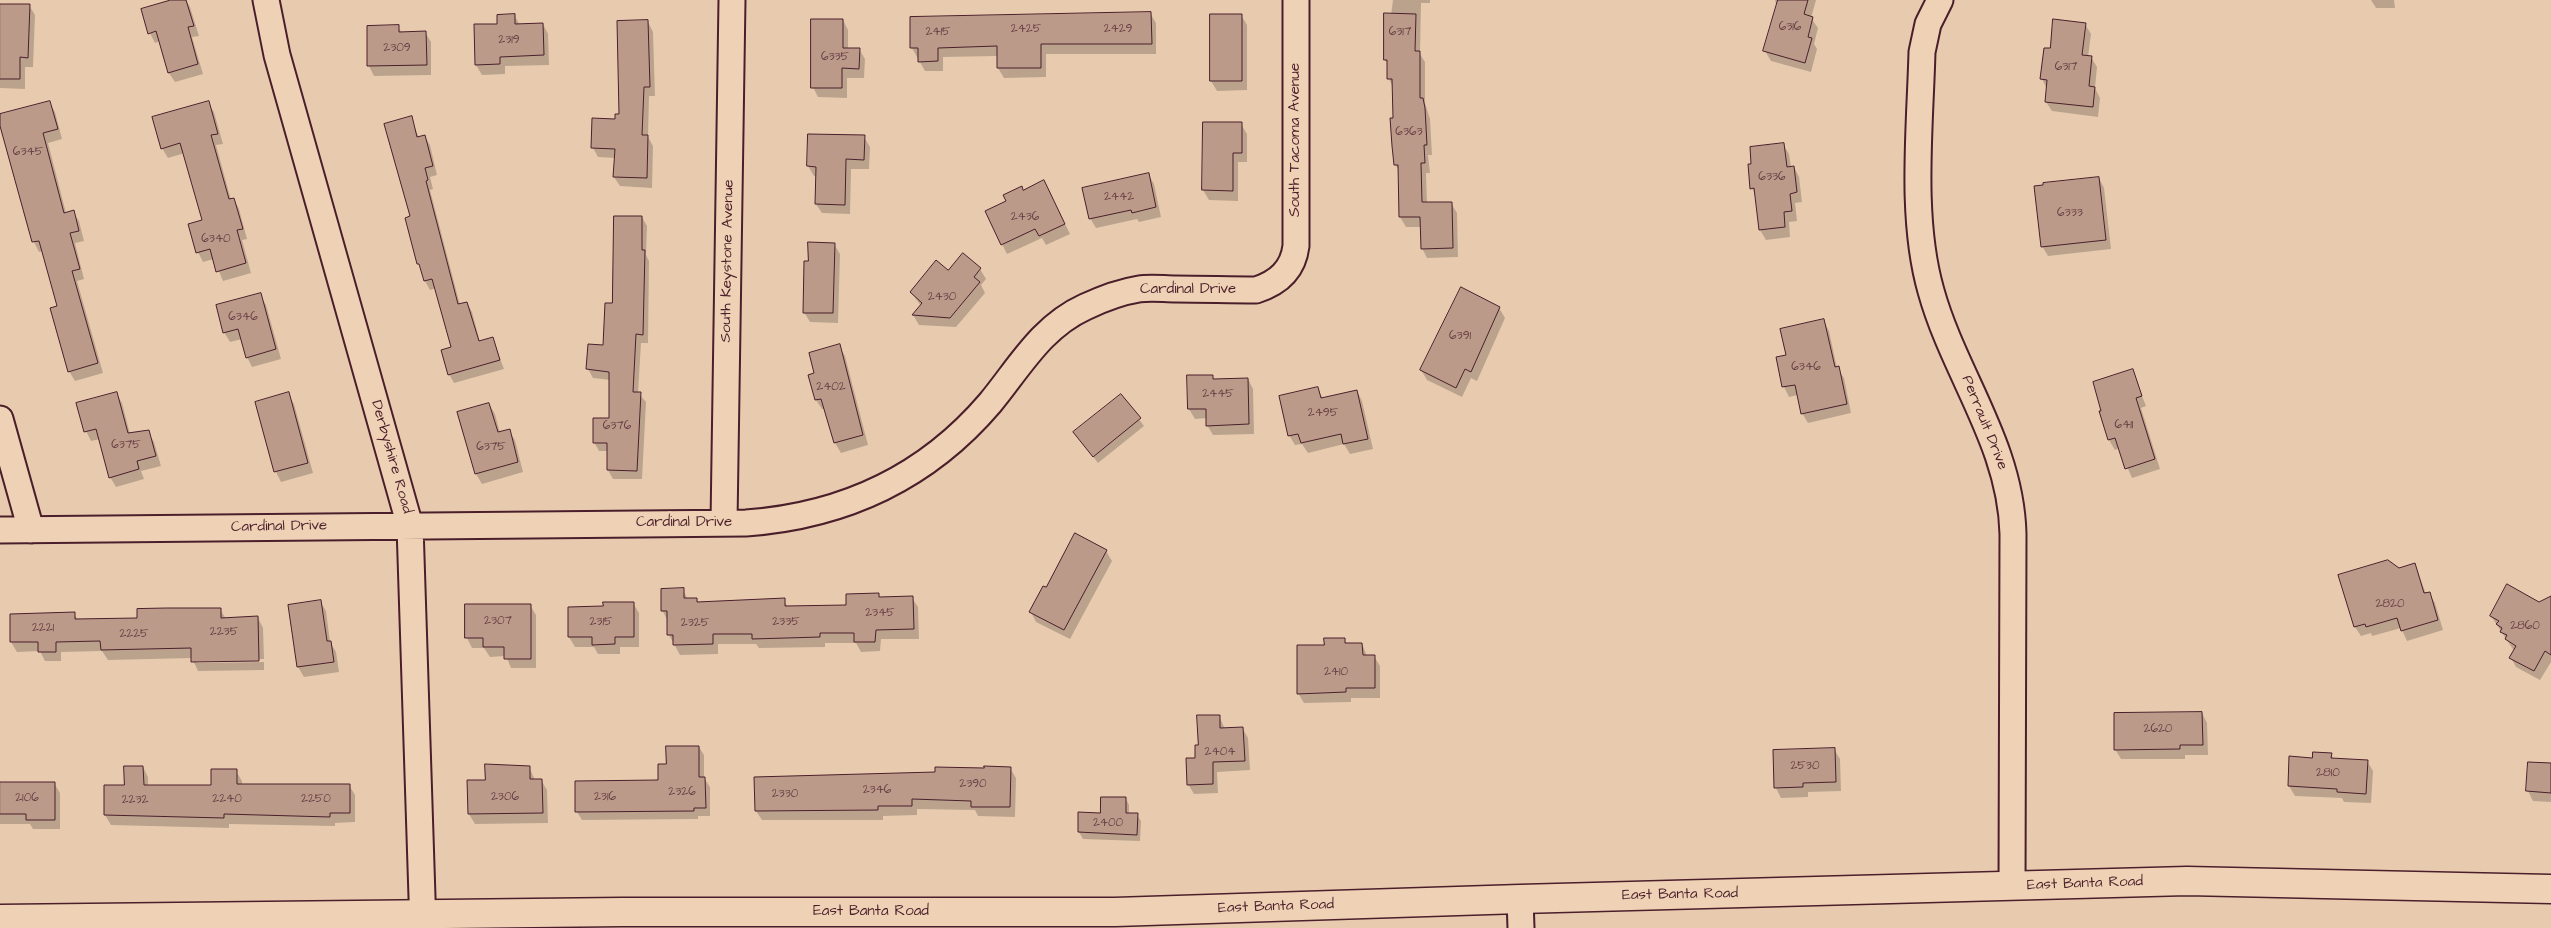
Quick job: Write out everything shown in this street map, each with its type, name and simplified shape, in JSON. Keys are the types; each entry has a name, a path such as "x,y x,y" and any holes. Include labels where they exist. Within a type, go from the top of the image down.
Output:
{"street":[{"name":"Derbyshire Road","path":"266,0 277,56 410,526 422,922"},
{"name":"South Keystone Avenue","path":"724,522 732,0"},
{"name":"South Tacoma Avenue","path":"1282,276 1290,265 1296,246 1296,0"},
{"name":"Perrault Drive","path":"1940,0 1928,24 1922,52 1920,234 1927,274 1936,306 1999,454 2009,492 2013,534 2012,886"},
{"name":"Cardinal Drive","path":"0,530 766,521 825,510 872,494 924,464 970,424 1045,334 1083,307 1140,289 1256,290 1270,285 1282,276"},
{"path":"0,419 30,530"},
{"name":"East Banta Road","path":"0,919 422,922 622,912 1115,912 2187,881 2551,889"},
{"path":"1520,899 1521,928"}],"building":[{"path":"171,0 186,0 194,26 188,27 198,64 168,73 156,31 148,34 141,9"},
{"path":"1778,0 1808,0 1804,14 1813,17 1808,37 1812,38 1805,63 1763,51"},
{"path":"0,4 30,4 28,58 20,57 20,79 0,79"},
{"path":"1151,12 1152,44 1041,44 1041,68 997,68 997,46 938,48 938,61 918,62 918,48 910,48 910,17"},
{"path":"1384,13 1416,14 1415,51 1420,51 1420,98 1423,98 1425,108 1427,145 1424,145 1425,163 1421,163 1422,202 1452,202 1453,248 1421,249 1420,217 1399,217 1398,165 1394,165 1390,118 1393,118 1392,79 1387,79 1387,60 1384,60"},
{"path":"515,14 515,24 543,23 544,55 500,57 500,64 475,65 474,24 497,24 497,15"},
{"path":"1210,14 1242,14 1242,81 1210,81"},
{"path":"811,19 843,19 843,48 860,48 859,69 842,68 842,88 811,88"},
{"path":"2053,19 2086,23 2082,55 2092,56 2089,86 2095,87 2093,107 2045,102 2047,80 2040,79 2044,48 2050,48"},
{"path":"648,20 650,87 644,87 642,135 648,135 647,178 613,177 615,149 591,148 592,118 615,119 615,114 619,114 617,21"},
{"path":"399,25 399,32 426,31 427,65 367,66 367,26"},
{"path":"50,101 58,129 43,133 64,213 74,210 79,231 70,233 80,269 72,271 98,363 68,372 50,308 57,306 39,241 32,242 0,126 0,114"},
{"path":"209,101 218,134 211,135 229,199 234,198 243,229 237,230 246,263 216,272 210,249 196,253 188,224 202,220 180,143 161,149 152,117"},
{"path":"412,116 417,137 425,135 433,166 425,168 428,180 426,181 458,304 467,302 479,341 493,337 500,360 448,375 441,350 451,347 432,279 424,281 419,264 417,264 405,218 410,216 384,124"},
{"path":"1203,122 1242,122 1242,153 1233,153 1233,191 1202,190"},
{"path":"808,134 865,135 864,160 846,159 845,205 815,204 816,167 807,166"},
{"path":"1784,143 1787,167 1794,166 1797,192 1790,194 1792,211 1784,212 1785,227 1759,230 1754,188 1750,189 1748,164 1751,164 1750,147"},
{"path":"1149,173 1156,207 1132,213 1131,210 1089,219 1082,188"},
{"path":"2099,177 2106,240 2041,247 2034,186 2043,185 2043,183"},
{"path":"1044,180 1065,224 1039,236 1035,229 1001,245 985,211 1006,201 1003,195 1022,186 1023,190"},
{"path":"614,216 642,216 642,250 645,250 643,335 636,334 633,392 641,392 637,471 607,470 607,443 593,443 593,418 609,418 609,372 586,369 588,344 603,345 605,303 612,303"},
{"path":"808,242 835,243 833,313 803,313 804,261 808,261"},
{"path":"963,253 981,268 974,277 980,282 950,318 912,315 922,303 910,292 936,260 948,270"},
{"path":"1461,287 1500,307 1471,372 1465,369 1456,388 1420,370"},
{"path":"261,293 276,349 246,358 238,329 223,333 216,305"},
{"path":"1824,319 1835,367 1839,366 1847,404 1801,414 1795,385 1782,387 1776,357 1786,355 1780,329"},
{"path":"840,344 863,435 834,443 821,399 815,400 808,375 814,373 809,353"},
{"path":"2133,369 2142,396 2136,398 2155,459 2125,469 2115,438 2108,440 2093,382"},
{"path":"1187,375 1213,375 1213,379 1248,378 1249,424 1206,426 1206,409 1188,409"},
{"path":"1318,387 1321,398 1357,390 1368,439 1343,444 1341,434 1301,443 1298,434 1288,436 1279,396"},
{"path":"117,392 128,433 149,430 156,456 137,461 139,469 109,478 96,429 84,432 76,403"},
{"path":"289,392 308,463 274,472 255,402"},
{"path":"1121,394 1141,418 1093,457 1073,432"},
{"path":"489,403 498,432 510,429 518,462 475,474 457,412"},
{"path":"1075,533 1107,550 1064,630 1029,612 1043,586 1046,587"},
{"path":"2388,560 2399,568 2415,563 2424,593 2430,592 2438,620 2401,631 2397,618 2366,627 2365,624 2354,627 2338,575"},
{"path":"2507,584 2539,602 2551,596 2551,655 2545,651 2534,671 2509,658 2516,646 2505,639 2507,635 2500,632 2502,628 2496,624 2499,621 2490,616"},
{"path":"684,588 684,598 697,598 697,602 785,598 785,606 846,605 846,594 879,593 879,597 913,596 914,629 876,630 875,642 854,642 854,633 820,633 820,637 752,639 752,634 713,634 713,644 673,645 673,635 667,635 667,611 661,611 661,589"},
{"path":"321,600 327,641 331,641 334,662 297,667 288,605"},
{"path":"603,602 634,602 634,637 615,637 615,644 592,645 592,637 568,637 568,607 603,606"},
{"path":"465,604 531,604 531,659 504,659 504,647 483,647 483,638 465,638"},
{"path":"221,608 221,618 258,616 259,661 191,662 191,648 101,650 100,641 56,642 56,652 38,652 38,642 10,642 10,614 75,612 75,619 137,618 137,609"},
{"path":"1324,638 1345,638 1345,643 1362,643 1363,655 1375,655 1375,688 1346,688 1346,692 1297,694 1297,645 1324,645"},
{"path":"2202,712 2203,745 2180,745 2180,749 2114,750 2114,713"},
{"path":"1197,715 1220,715 1220,728 1243,727 1245,761 1213,762 1213,784 1187,785 1186,758 1195,758 1195,745 1198,745"},
{"path":"666,746 699,746 699,777 705,777 706,808 694,808 694,811 575,812 575,781 658,780 658,764 666,764"},
{"path":"1835,748 1836,782 1803,783 1803,787 1774,788 1773,750"},
{"path":"2313,752 2332,753 2331,758 2368,760 2366,794 2337,792 2337,789 2288,786 2289,756 2312,758"},
{"path":"2528,762 2551,763 2551,793 2526,791"},
{"path":"485,764 530,766 530,779 542,779 543,813 468,814 467,780 485,780"},
{"path":"124,766 143,766 144,785 211,785 211,769 237,769 237,784 350,784 350,813 330,813 330,817 224,814 224,818 104,815 104,785 124,785"},
{"path":"984,766 1011,767 1010,807 971,807 971,801 912,799 912,806 878,806 878,810 755,811 754,777 935,772 935,767 984,768"},
{"path":"0,782 55,782 55,820 26,820 26,814 0,814"},
{"path":"1101,797 1126,797 1126,813 1138,813 1137,835 1078,832 1078,812 1100,813"}]}
